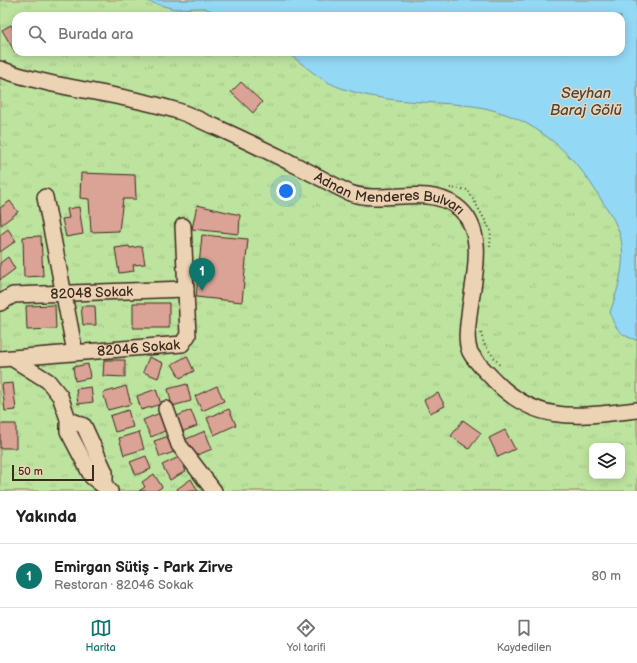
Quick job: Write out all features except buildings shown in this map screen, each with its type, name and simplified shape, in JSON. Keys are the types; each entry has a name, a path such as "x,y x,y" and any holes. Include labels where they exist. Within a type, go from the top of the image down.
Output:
{"street":[{"name":"Adnan Menderes Bulvarı","path":"0,69 38,82 109,95 178,111 259,146 351,193 380,197 430,195 455,205 469,220 476,237 476,263 467,334 470,352 486,372 524,405 548,414 574,416 637,410"},
{"path":"44,197 75,352"},
{"name":"82046 Sokak","path":"7,359 182,344 188,335 183,226"},
{"name":"82048 Sokak","path":"0,303 13,295 63,292 186,289"},
{"path":"7,359 48,381 60,396 68,419 84,426 105,472 108,488"},
{"path":"166,409 179,445 214,491"}],"path":[{"path":"447,188 468,190 491,230 489,252"},
{"path":"480,331 484,344 505,372"}],"green space":[{"path":"0,0 637,0 637,491 0,491"}],"water":[{"name":"Seyhan Baraj Gölü","path":"143,0 637,0 637,340 623,334 616,327 610,312 617,292 621,270 621,237 614,220 588,180 560,147 544,134 526,123 506,114 486,108 374,97 344,89 321,78 291,56 625,56 625,12 214,12 204,8 174,9"}],"place":[{"name":"Emirgan Sütiş - Park Zirve","path":"202,291"}]}
